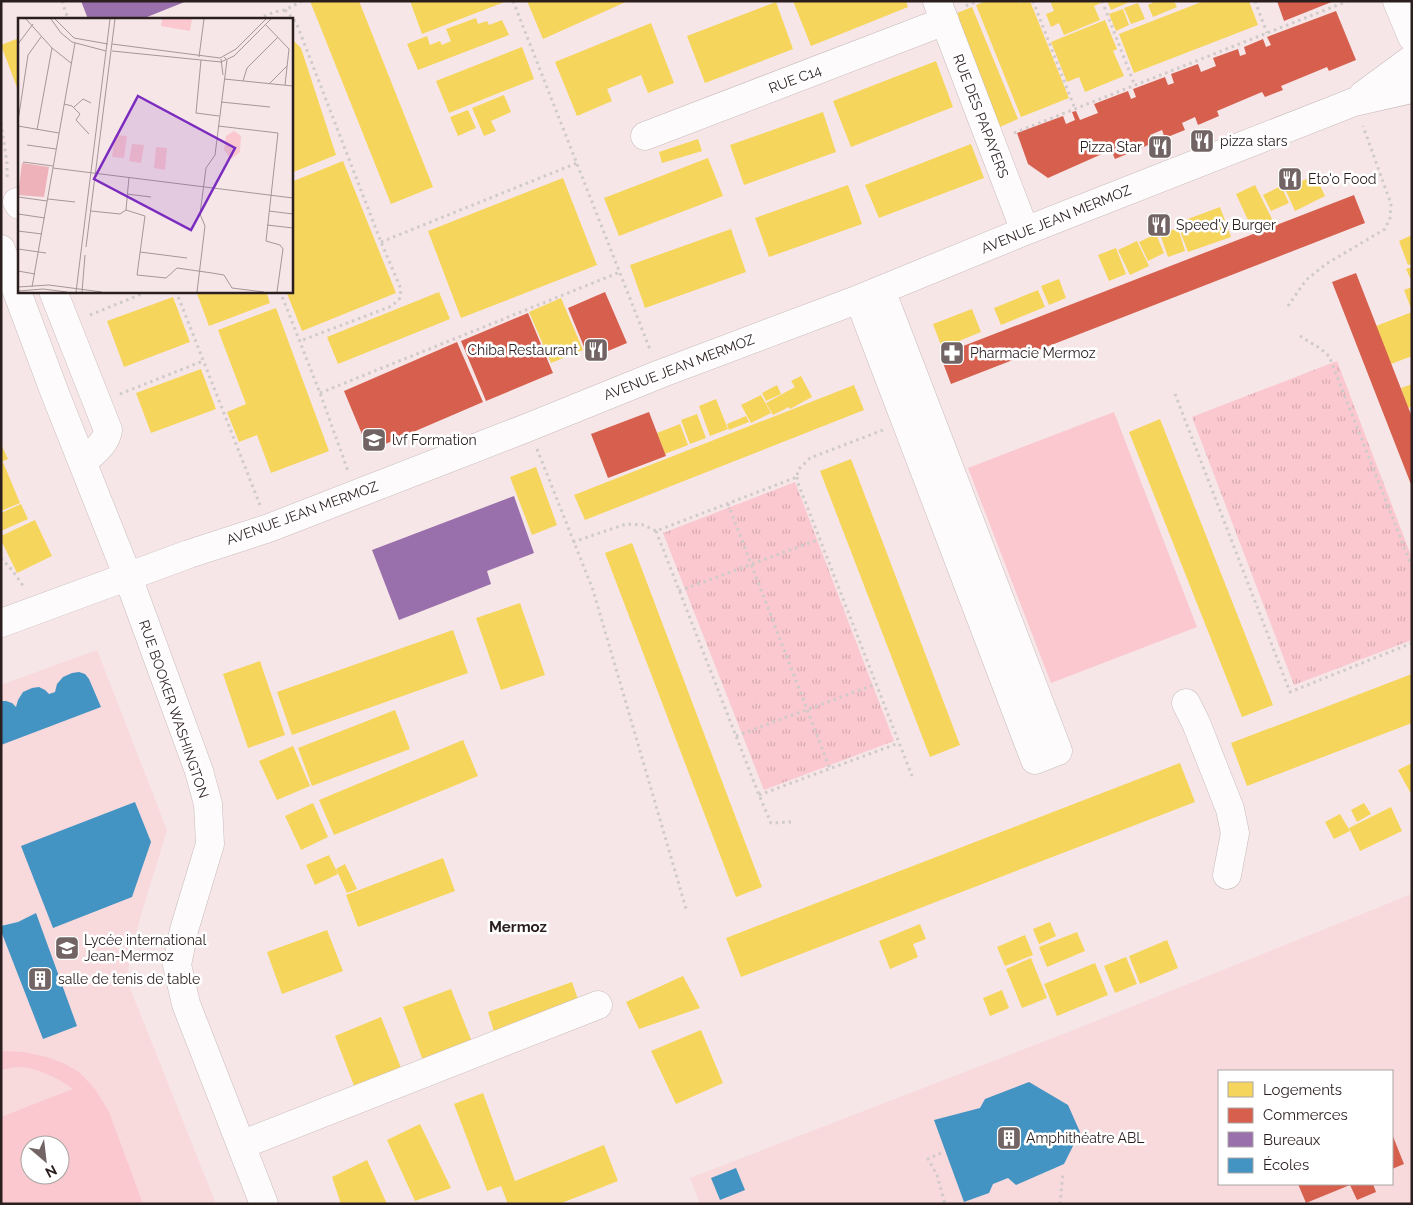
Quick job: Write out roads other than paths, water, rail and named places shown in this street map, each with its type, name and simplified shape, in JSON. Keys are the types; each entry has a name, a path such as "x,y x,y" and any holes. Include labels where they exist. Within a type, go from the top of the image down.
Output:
{"street":[{"path":"1397,1 1412,37"},
{"name":"RUE C14","path":"645,136 941,11"},
{"name":"RUE DES PAPAYERS","path":"941,11 1025,230"},
{"name":"AVENUE JEAN MERMOZ","path":"1354,102 1412,59"},
{"name":"AVENUE JEAN MERMOZ","path":"1,623 189,554 269,528 660,374 870,295 1025,230 1354,102 1412,89"},
{"name":"RUE BOOKER WASHINGTON","path":"1,249 56,396 128,577 199,771 208,804 210,844 184,930 177,965 186,1004 264,1204"},
{"path":"53,292 108,430 104,440 83,463"},
{"path":"870,295 1046,756 905,422 870,295"},
{"path":"1186,703 1196,723 1230,809 1235,833 1227,875"},
{"path":"241,1145 598,1006"}],"place":[{"name":"pizza stars","path":"1202,141"},
{"name":"Pizza Star","path":"1160,147"},
{"name":"Eto'o Food","path":"1290,179"},
{"name":"Speed'y Burger","path":"1159,225"},
{"name":"Chiba Restaurant","path":"596,350"},
{"name":"Pharmacie Mermoz","path":"952,353"},
{"name":"lvf Formation","path":"374,440"},
{"name":"Lycée international Jean-Mermoz","path":"67,948"},
{"name":"salle de tenis de table","path":"40,979"},
{"name":"Amphithéatre ABL","path":"1009,1138"}],"district":[{"name":"Mermoz","path":"518,927"}]}
